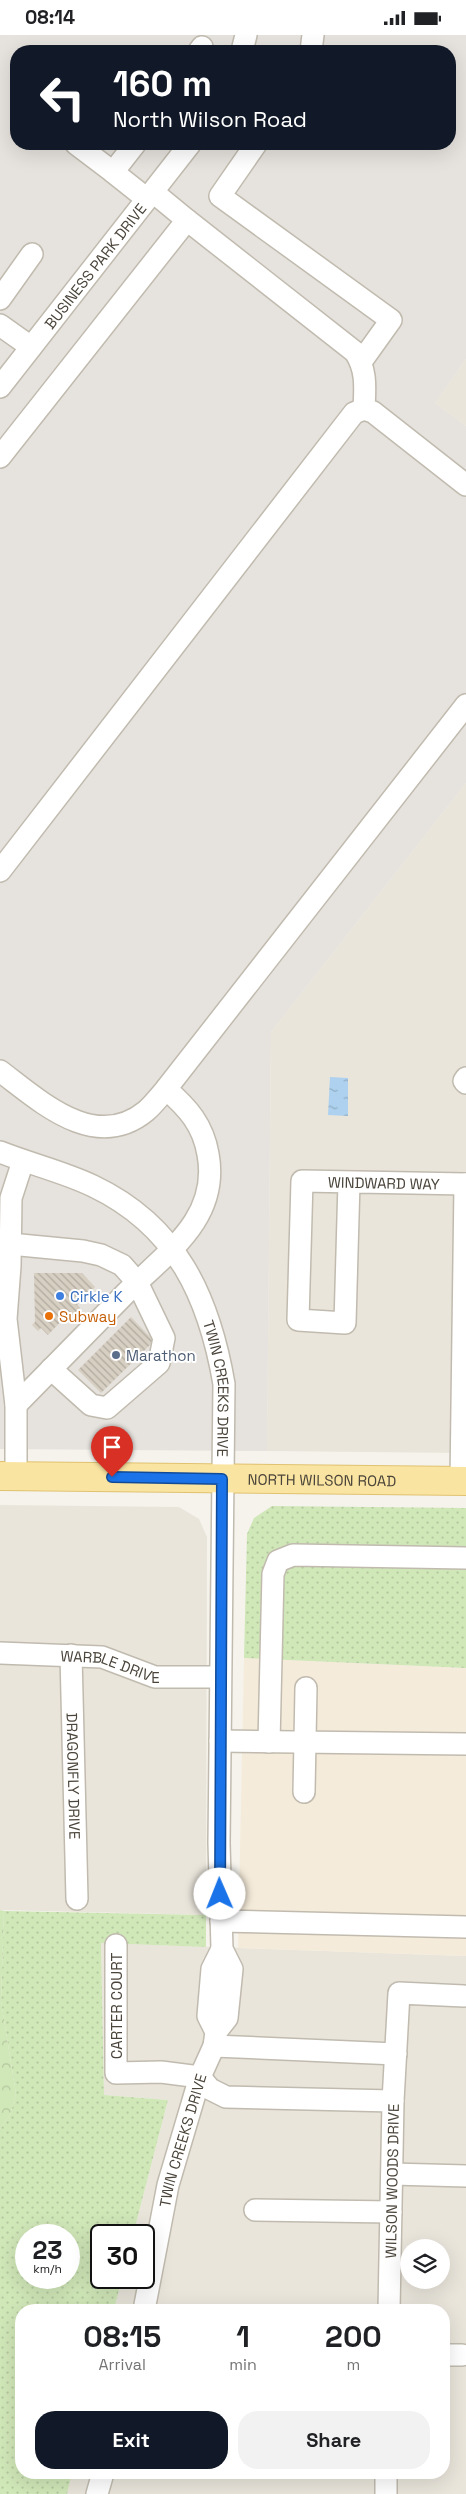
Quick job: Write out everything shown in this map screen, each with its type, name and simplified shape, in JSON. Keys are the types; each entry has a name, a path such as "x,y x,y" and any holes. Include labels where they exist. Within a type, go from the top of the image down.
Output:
{"main road":[{"name":"NORTH WILSON ROAD","path":"8,1476 463,1481"}],"street":[{"path":"84,150 113,172 187,220 355,352 361,362 366,382 364,409"},
{"path":"113,172 130,150"},
{"name":"BUSINESS PARK DRIVE","path":"0,387 185,150"},
{"path":"252,150 220,196 391,320 361,362"},
{"path":"0,457 187,220"},
{"path":"0,299 32,254"},
{"path":"0,325 31,347"},
{"path":"0,871 354,413 364,409 373,412 466,485"},
{"path":"0,1071 57,1114 86,1125 126,1123 146,1111 166,1089 466,705"},
{"path":"466,1078 464,1081 466,1083"},
{"path":"16,1405 137,1282 173,1249 194,1223 206,1203 211,1184 208,1155 200,1128 192,1112 166,1089"},
{"name":"TWIN CREEKS DRIVE","path":"0,1152 91,1185 117,1199 139,1216 173,1249 194,1280 208,1313 218,1345 224,1384 220,1677 222,1949 212,1969 208,2016 215,2039 200,2077 168,2185 145,2304"},
{"path":"8,1476 16,1405 6,1319 11,1198 23,1161"},
{"name":"WINDWARD WAY","path":"349,1182 345,1323 298,1320 302,1181 466,1183"},
{"path":"463,1481 466,1183"},
{"path":"10,1244 83,1251 102,1255 122,1265 137,1282 164,1338 159,1363 107,1408 91,1405 51,1369"},
{"path":"269,1741 273,1574 278,1561 294,1555 466,1559"},
{"name":"WARBLE DRIVE","path":"0,1653 102,1657 155,1677 220,1677"},
{"name":"DRAGONFLY DRIVE","path":"71,1655 77,1899"},
{"path":"304,1792 306,1688"},
{"path":"220,1741 466,1744"},
{"path":"221,1921 466,1927"},
{"name":"CARTER COURT","path":"116,1945 116,2073 161,2073 200,2077"},
{"name":"WILSON WOODS DRIVE","path":"389,2304 393,2101 399,1993 464,1996"},
{"path":"215,2039 396,2054"},
{"path":"200,2077 210,2089 226,2097 393,2101"},
{"path":"392,2175 466,2176"},
{"path":"254,2210 391,2213"},
{"path":"97,2494 101,2479"},
{"path":"386,2479 386,2494"}],"shaded area":[{"path":"0,35 466,35 466,359 435,403 466,426 466,783 271,1032 267,1451 0,1449"},
{"path":"466,359 466,426 435,403"},
{"path":"466,783 466,1453 267,1451 271,1032"},
{"path":"0,1505 179,1507 199,1519 207,1537 206,1915 0,1910"},
{"path":"244,1658 466,1668 466,1956 238,1948"},
{"path":"101,1943 466,1956 466,2494 67,2494 71,2479 450,2479 450,2304 116,2304 119,2289 155,2289 155,2224 136,2224 168,2100 104,2095"}],"green space":[{"path":"272,1506 466,1508 466,1668 244,1658 247,1534 254,1518"},
{"path":"0,1910 4,1911 1,2001 16,2094 10,2115 0,2129"},
{"path":"4,1911 206,1915 206,1947 101,1943 104,2095 168,2100 136,2224 90,2224 90,2289 119,2289 116,2304 15,2304 15,2479 71,2479 67,2494 0,2494 0,2129 10,2115 16,2094 1,2001"}],"water":[{"path":"330,1077 348,1078 348,1116 328,1115"}],"building":[{"name":"Cirkle K","path":"34,1273 82,1273 95,1287 77,1305 80,1308 68,1319 65,1317 48,1335 41,1328 38,1331 32,1325 35,1322"},
{"name":"Marathon","path":"131,1317 154,1341 101,1393 78,1370"}],"place":[{"name":"Cirkle K","path":"60,1296"},
{"name":"Subway","path":"49,1316"},
{"name":"Marathon","path":"116,1355"}],"route":[{"path":"112,1477 222,1479 220,1894"}]}
